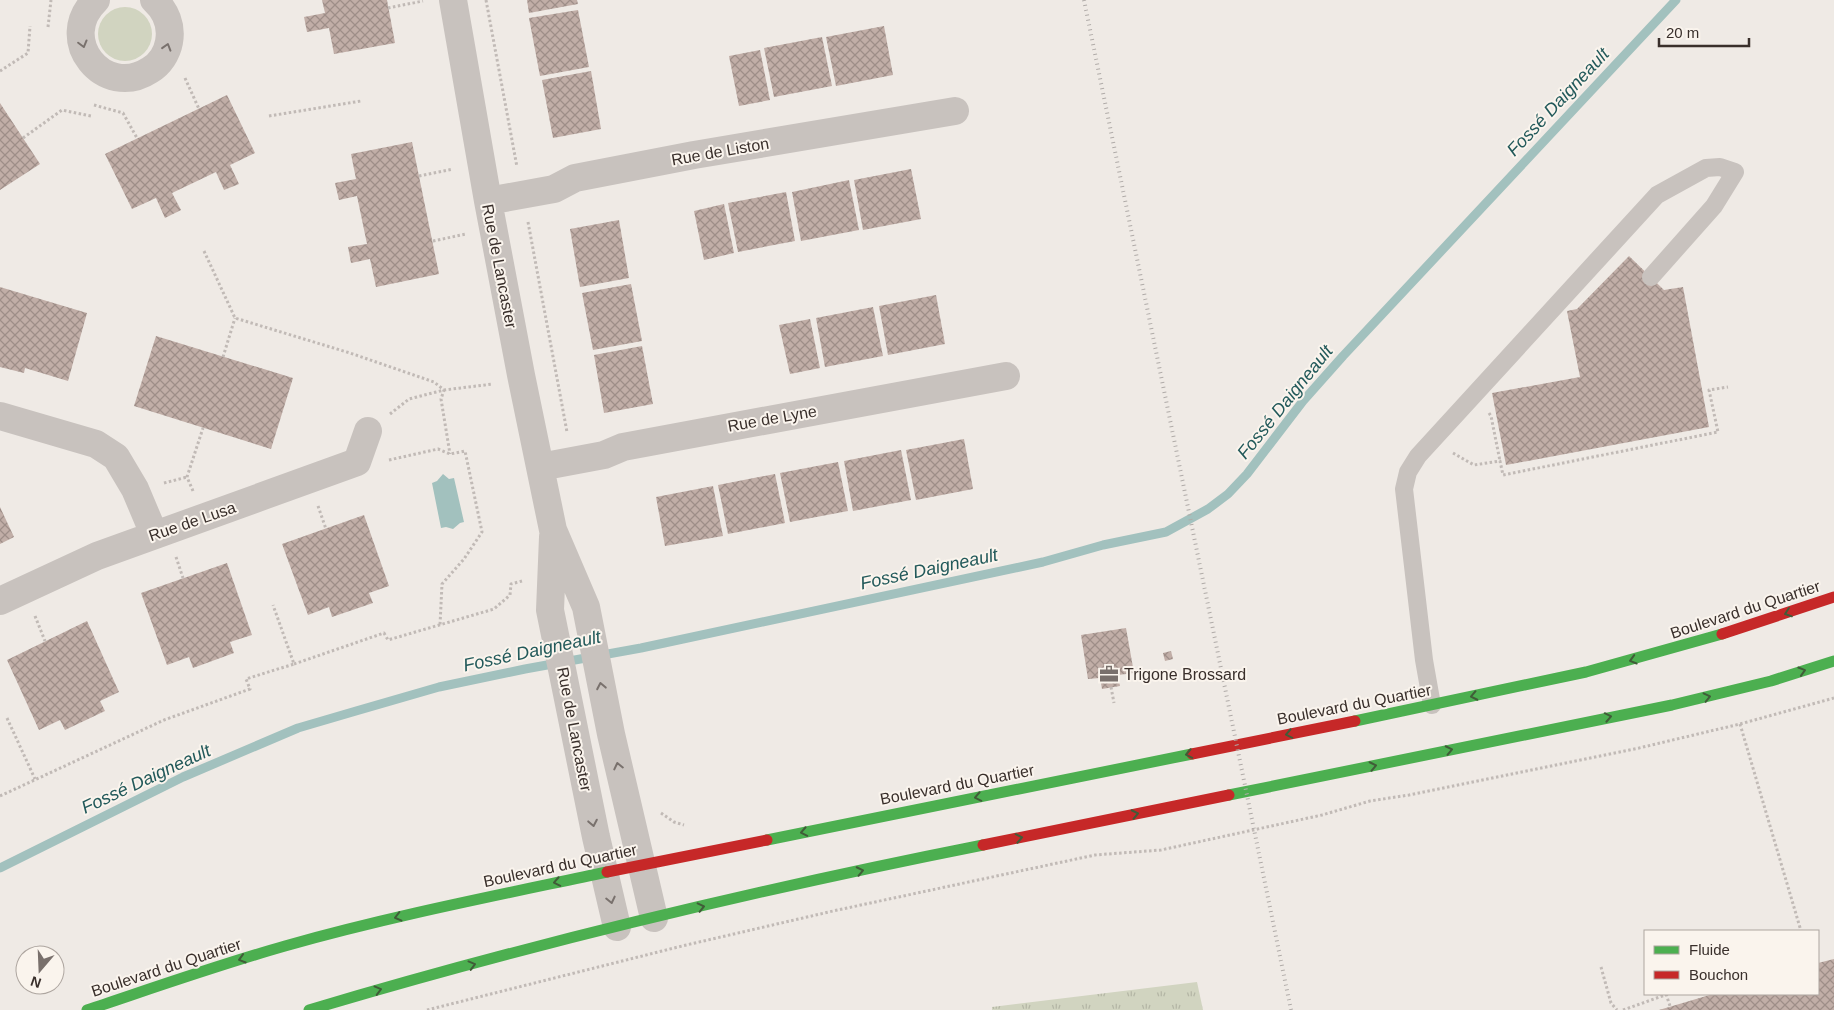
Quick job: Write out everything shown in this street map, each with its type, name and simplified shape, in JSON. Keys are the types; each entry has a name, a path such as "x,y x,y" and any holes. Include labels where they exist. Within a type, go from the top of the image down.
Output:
{"main road":[{"name":"Boulevard du Quartier","path":"87,1010 233,962 369,924 460,902 1432,705 1625,662 1743,628 1834,597"},
{"path":"309,1010 618,927 916,858 1696,700 1771,681 1834,661"}],"street":[{"path":"96,0 89,7 83,18 80,29 82,46 90,61 99,69 114,77 126,78 138,76 154,68 162,59 167,49 169,26 163,10 154,0"},
{"name":"Rue de Lancaster","path":"453,0 488,201 562,579 586,607 611,734 654,918"},
{"name":"Rue de Liston","path":"488,201 554,189 575,178 584,176 694,155 955,111"},
{"name":"Rue de Lyne","path":"540,467 604,455 632,445 1006,376"},
{"path":"0,416 96,444 116,457 135,489 154,534"},
{"name":"Rue de Lusa","path":"0,601 97,556 356,462 368,431"},
{"name":"Rue de Lancaster","path":"562,579 550,610 618,927"}],"lane":[{"path":"1432,705 1424,660 1404,489 1408,472 1418,456 1657,195 1706,168 1720,167 1735,172 1714,206 1651,277"}],"path":[{"path":"48,27 51,0"},
{"path":"486,0 518,170"},
{"path":"388,8 423,1"},
{"path":"0,71 28,53 30,26"},
{"path":"269,116 361,101"},
{"path":"94,105 123,112 137,138"},
{"path":"23,138 62,110 91,116"},
{"path":"419,176 455,169"},
{"path":"527,218 568,436"},
{"path":"432,241 468,234"},
{"path":"204,251 235,318 224,357"},
{"path":"235,318 350,353 434,382 444,390"},
{"path":"368,431 410,399 444,390 496,383"},
{"path":"1491,416 1503,475 1718,432 1710,390 1728,387"},
{"path":"444,390 441,400 450,454"},
{"path":"203,428 187,477 203,517"},
{"path":"386,461 438,449 450,454 464,451 482,532 464,559 442,584 440,625"},
{"path":"1474,465 1500,461"},
{"path":"0,796 164,720 250,689 246,679 384,633 388,640 494,609 510,595 511,584 524,581"},
{"path":"273,605 294,664"},
{"path":"1111,687 1114,703"},
{"path":"427,1010 833,911 1095,856 1161,850 1322,815 1370,801 1409,795 1639,748 1740,724 1834,698"},
{"path":"7,718 36,779"},
{"path":"1740,724 1801,930"},
{"path":"666,817 679,824 691,826"},
{"path":"1601,967 1611,1003 1617,1010"},
{"path":"1623,1010 1664,995"},
{"path":"1667,995 1670,1006"}],"green space":[{"path":"120,7 130,7 144,15 150,24 152,34 150,44 144,53 130,61 120,61 110,56 103,49 98,39 98,29 103,19 110,12"},
{"path":"1197,982 1203,1010 992,1010 992,1007"}],"water":[{"path":"443,474 449,479 454,478 464,522 453,529 441,528 432,483 437,481"}],"building":[{"path":"322,0 387,0 395,43 334,54 329,28 307,32 304,17 325,13"},
{"path":"527,0 577,0 578,4 529,13"},
{"path":"578,10 589,67 540,76 529,18"},
{"path":"884,26 893,75 836,86 826,37"},
{"path":"822,37 832,86 774,97 764,48"},
{"path":"760,50 770,100 739,106 729,56"},
{"path":"591,71 601,129 553,138 542,80"},
{"path":"227,95 255,153 230,165 239,184 224,190 216,172 172,193 181,210 165,218 156,198 132,209 105,154"},
{"path":"0,103 40,164 0,190"},
{"path":"412,142 439,274 376,287 370,259 351,263 348,247 367,244 357,196 339,200 335,183 356,179 351,154"},
{"path":"911,169 921,219 863,230 854,180"},
{"path":"849,180 859,230 801,241 792,192"},
{"path":"786,192 795,241 738,252 728,203"},
{"path":"724,204 734,253 704,260 694,211"},
{"path":"619,220 629,278 580,287 570,229"},
{"path":"1629,256 1664,290 1683,287 1709,427 1506,465 1492,393 1580,377 1567,311 1577,309"},
{"path":"631,284 642,341 593,350 582,293"},
{"path":"0,287 87,313 68,381 25,368 24,373 0,367"},
{"path":"936,295 945,344 888,355 879,306"},
{"path":"873,307 883,356 825,367 816,318"},
{"path":"810,319 820,368 790,374 779,325"},
{"path":"156,336 293,378 271,449 134,406"},
{"path":"642,346 653,404 604,413 594,355"},
{"path":"964,439 973,489 916,500 906,450"},
{"path":"901,450 911,500 853,511 844,461"},
{"path":"838,462 848,511 790,522 780,473"},
{"path":"775,474 785,523 728,534 718,485"},
{"path":"713,486 723,536 665,546 656,497"},
{"path":"0,507 14,537 0,544"},
{"path":"364,515 389,586 369,593 373,603 332,617 329,607 308,615 282,544"},
{"path":"227,563 252,635 230,642 234,653 193,668 189,657 167,665 141,593"},
{"path":"87,621 119,692 100,701 105,711 65,730 60,720 39,730 7,660"},
{"path":"1126,628 1134,673 1118,675 1120,686 1102,689 1100,678 1088,679 1081,635"},
{"path":"1171,651 1173,659 1165,661 1163,653"},
{"path":"1834,959 1834,1010 1659,1010 1710,995 1819,995 1819,963"}],"waterway":[{"name":"Fossé Daigneault","path":"0,868 183,777 298,728 439,687 641,648 1043,562 1103,545 1166,532 1208,509 1228,494 1247,474 1303,401 1343,356 1676,0"}],"railway":[{"path":"1084,0 1291,1010"}],"traffic: fast":[{"path":"1355,721 1586,672 1722,634"},
{"path":"1229,795 1672,705 1771,681 1834,661"},
{"path":"767,840 1192,754"},
{"path":"309,1010 476,963 644,920 813,880 983,845"},
{"path":"87,1010 235,961 325,935 445,906 607,872"}],"traffic: jam":[{"path":"1722,634 1834,597"},
{"path":"1192,754 1355,721"},
{"path":"983,845 1229,795"},
{"path":"607,872 767,840"}],"place":[{"name":"Trigone Brossard","path":"1109,674"}]}
